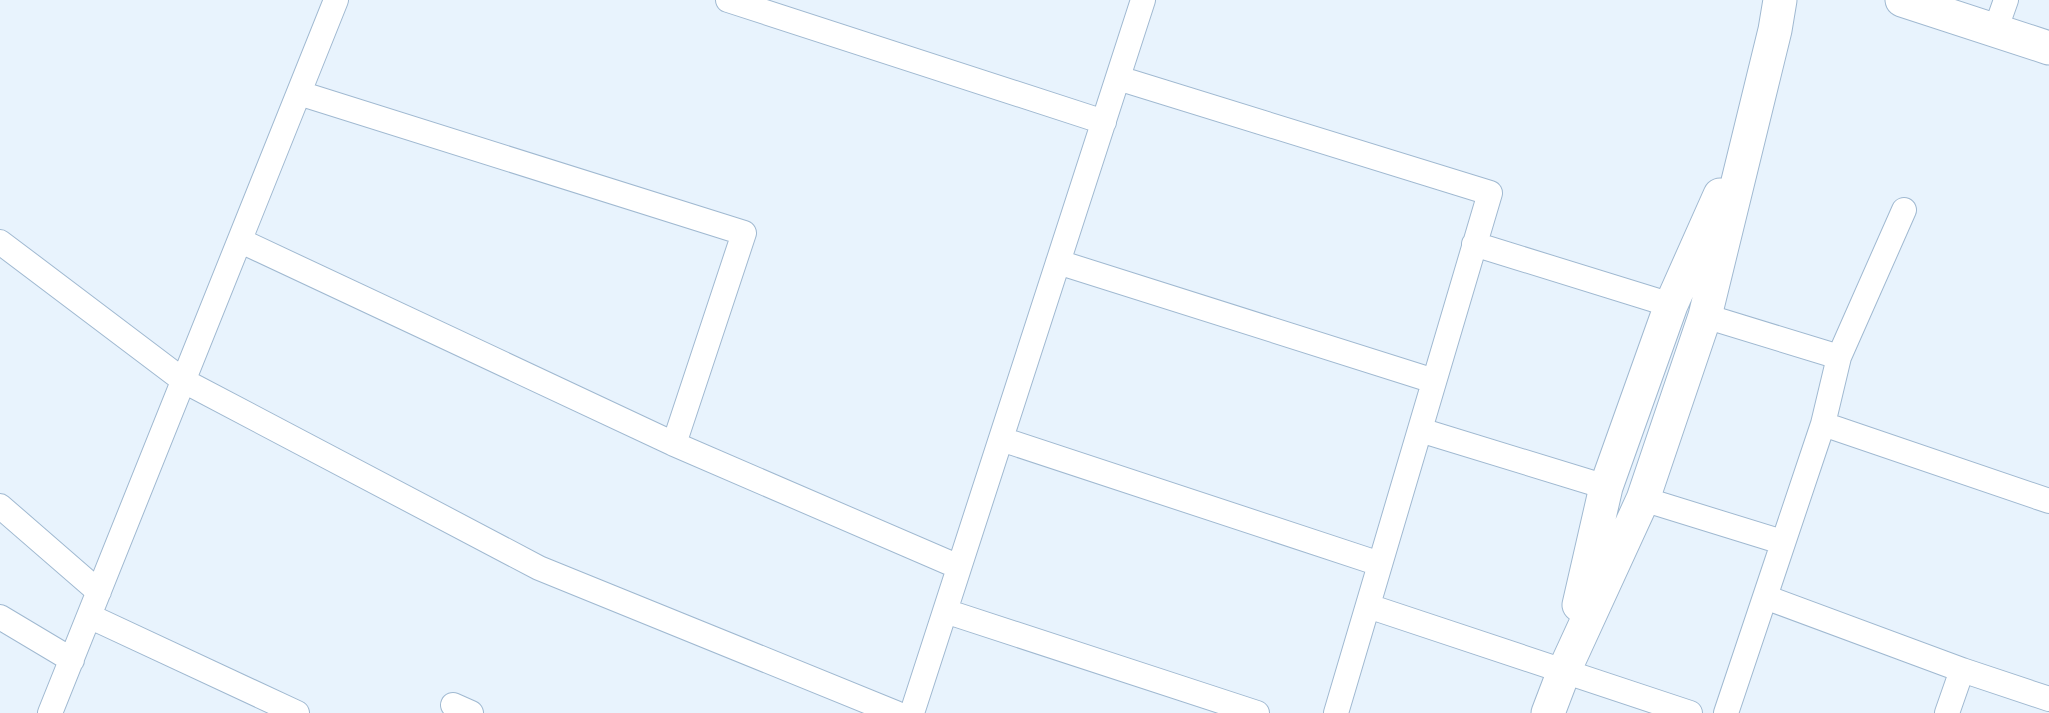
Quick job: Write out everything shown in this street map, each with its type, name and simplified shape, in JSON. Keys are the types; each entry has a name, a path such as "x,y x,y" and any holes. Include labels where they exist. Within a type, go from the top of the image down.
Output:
{"street":[{"path":"50,713 336,0"},
{"path":"728,0 1104,122"},
{"path":"912,713 1143,0"},
{"path":"1548,713 1564,671 1643,499 1705,316 1775,30 1780,0"},
{"path":"1902,0 2049,48"},
{"path":"1995,31 2006,0"},
{"path":"1118,78 1490,193 1336,713"},
{"path":"299,93 744,233 674,444"},
{"path":"1564,671 1606,487 1671,305 1755,114"},
{"path":"1726,713 1823,424 1839,357 1904,210"},
{"path":"241,241 674,444 959,567"},
{"path":"0,243 184,381 539,568 896,713"},
{"path":"1474,244 1671,305"},
{"path":"1058,262 1434,381"},
{"path":"1705,316 1839,357"},
{"path":"1823,424 2049,501"},
{"path":"1420,429 1606,487"},
{"path":"1001,439 1380,564"},
{"path":"1643,499 1782,542"},
{"path":"0,506 99,592"},
{"path":"1765,597 1962,670 2049,699"},
{"path":"1368,606 1690,713"},
{"path":"945,611 1257,713"},
{"path":"89,616 297,713"},
{"path":"0,617 72,660"},
{"path":"1947,713 1962,670"}]}
